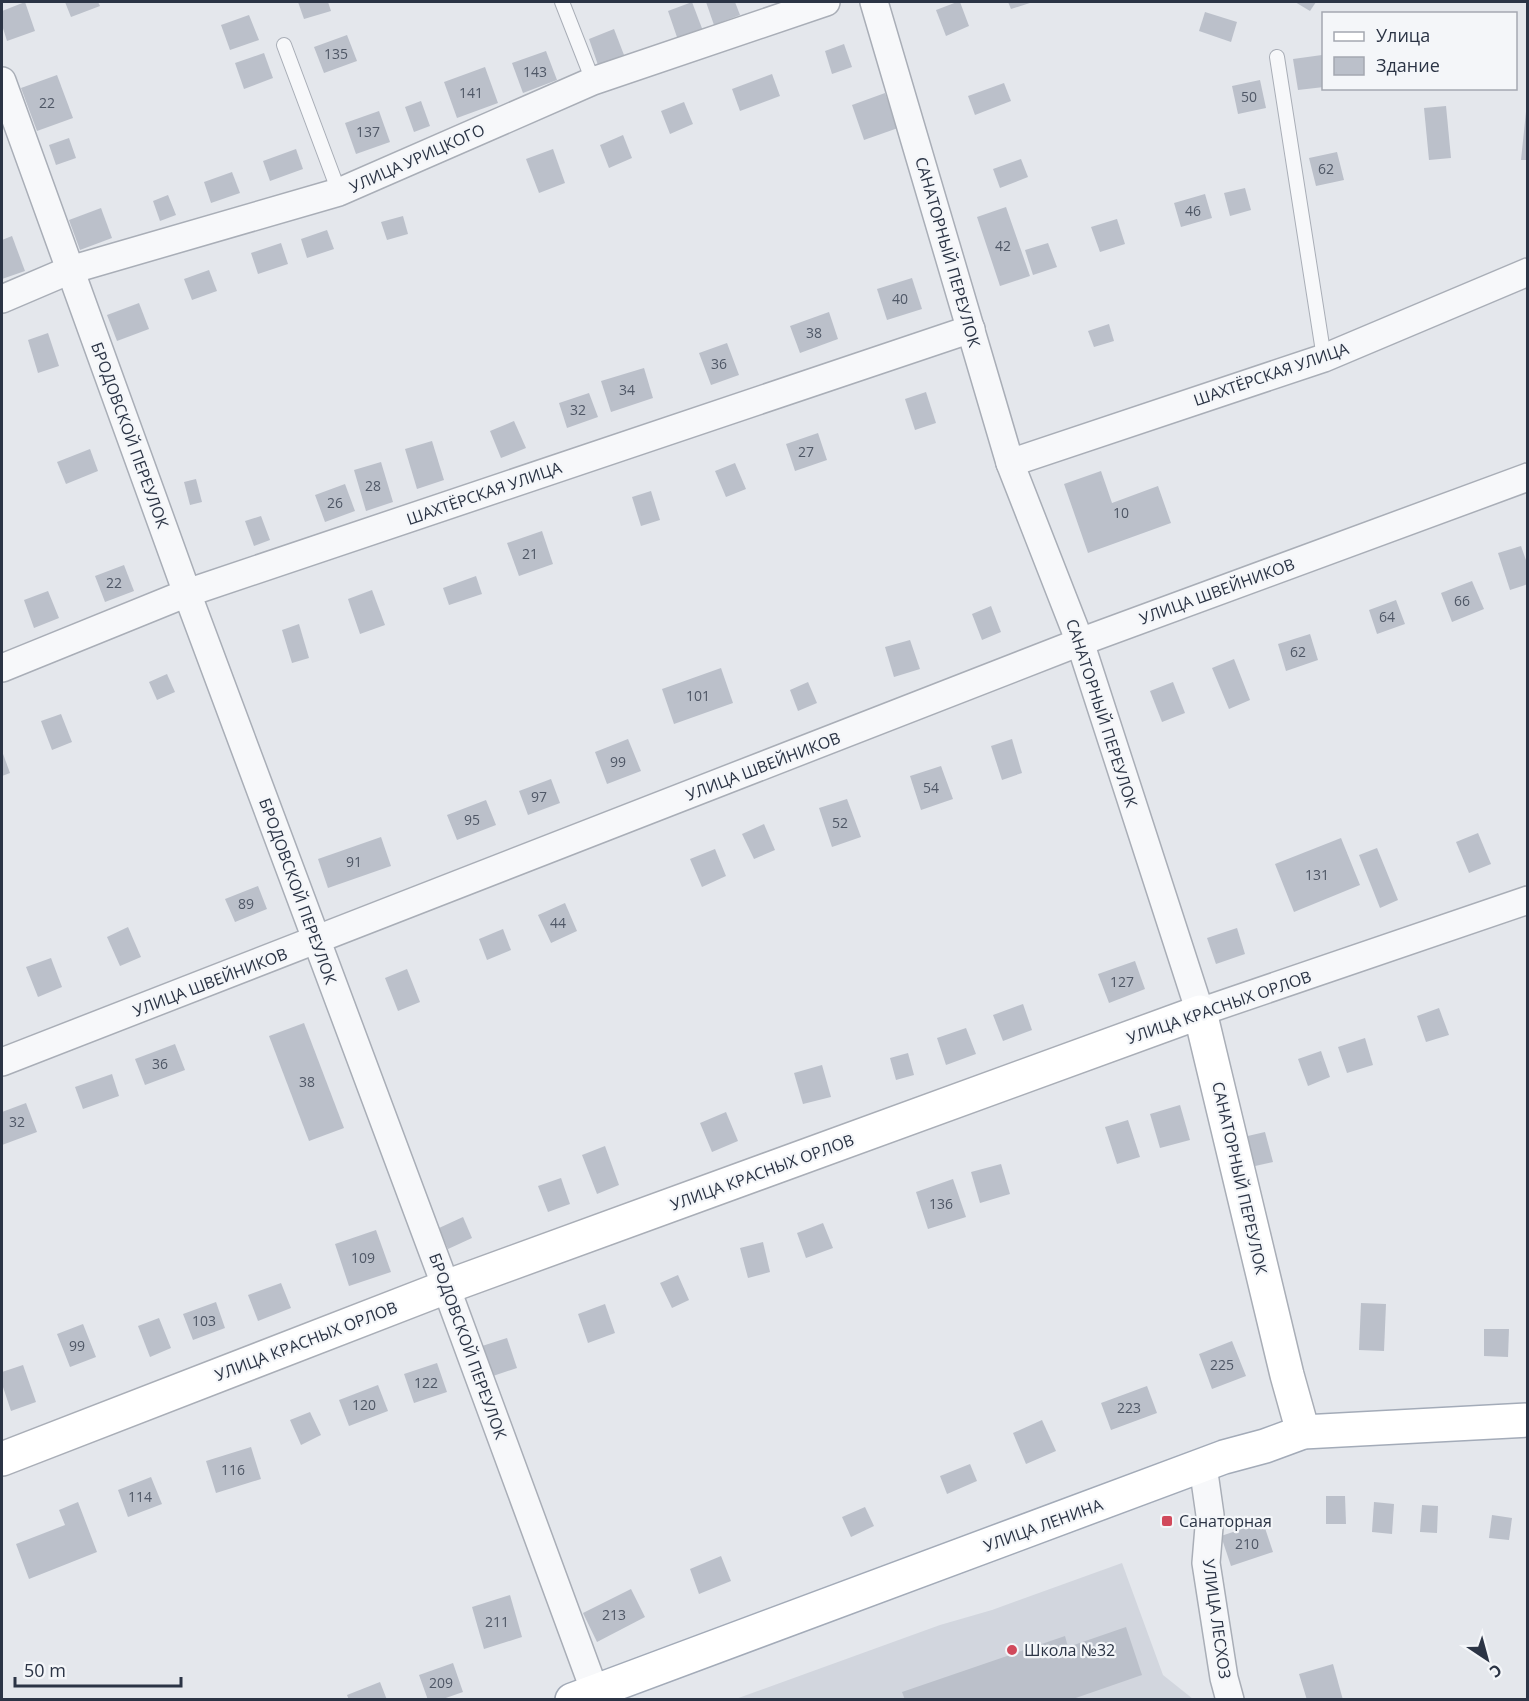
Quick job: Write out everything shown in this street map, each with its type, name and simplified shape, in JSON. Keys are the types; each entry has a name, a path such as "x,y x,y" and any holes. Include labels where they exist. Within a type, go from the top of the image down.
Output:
{"street":[{"name":"УЛИЦА УРИЦКОГО","path":"2,299 70,270 339,192 593,81 826,2"},
{"name":"САНАТОРНЫЙ ПЕРЕУЛОК","path":"874,2 1010,463 1080,642 1200,1012 1287,1375 1303,1432"},
{"name":"БРОДОВСКОЙ ПЕРЕУЛОК","path":"2,81 187,593 446,1287 588,1697"},
{"name":"ШАХТЁРСКАЯ УЛИЦА","path":"1010,463 1324,358 1527,272"},
{"name":"ШАХТЁРСКАЯ УЛИЦА","path":"2,668 187,593 970,329"},
{"name":"УЛИЦА ШВЕЙНИКОВ","path":"2,1062 1080,642 1527,477"},
{"name":"УЛИЦА КРАСНЫХ ОРЛОВ","path":"2,1459 446,1287 1200,1012 1527,900"},
{"name":"УЛИЦА ЛЕНИНА","path":"588,1697 1224,1457 1265,1446 1303,1432 1527,1420"},
{"name":"УЛИЦА ЛЕСХОЗ","path":"1203,1466 1210,1515 1206,1563 1224,1678 1230,1700"}],"lane":[{"path":"562,2 593,81"},
{"path":"284,45 339,192"},
{"path":"1277,57 1324,358"}],"shaded area":[{"name":"Школа №32","path":"1122,1563 1163,1675 1193,1699 733,1700 940,1625 992,1610"}],"building":[{"path":"25,2 35,31 7,41 2,25 2,11"},
{"path":"65,2 98,2 100,6 71,17"},
{"path":"298,2 328,2 331,11 304,19"},
{"path":"692,2 703,31 678,40 668,11"},
{"path":"706,2 735,2 740,15 714,25"},
{"path":"960,2 969,26 946,36 936,10"},
{"path":"1008,2 1033,2 1011,9"},
{"path":"1295,2 1316,2 1310,11"},
{"path":"1205,12 1237,22 1231,42 1199,31"},
{"path":"249,15 259,40 230,50 221,25"},
{"path":"614,29 624,55 598,65 589,39"},
{"path":"347,35 357,61 324,73 314,47"},
{"path":"844,44 852,67 832,74 825,51"},
{"path":"546,51 557,80 523,93 512,63"},
{"path":"264,53 273,78 244,89 235,63"},
{"path":"1322,55 1322,87 1298,90 1293,59"},
{"path":"485,67 498,103 457,118 444,82"},
{"path":"772,74 780,96 740,111 732,89"},
{"path":"57,75 73,118 37,131 21,88"},
{"path":"1260,80 1266,108 1238,114 1232,86"},
{"path":"1004,83 1011,101 975,115 968,96"},
{"path":"885,93 898,128 864,140 852,105"},
{"path":"421,101 430,126 414,132 405,107"},
{"path":"684,102 693,124 670,134 661,111"},
{"path":"1446,106 1451,158 1429,160 1424,108"},
{"path":"379,111 390,142 356,154 345,123"},
{"path":"1526,112 1528,113 1528,160 1521,160"},
{"path":"623,135 632,158 609,168 600,145"},
{"path":"69,138 76,158 56,165 49,145"},
{"path":"296,149 303,169 270,181 263,161"},
{"path":"553,149 565,183 539,193 526,159"},
{"path":"1337,152 1344,180 1316,186 1309,158"},
{"path":"1021,159 1028,177 1000,188 993,169"},
{"path":"232,172 240,193 211,203 204,182"},
{"path":"1245,188 1251,210 1230,216 1224,193"},
{"path":"1205,194 1212,218 1181,227 1174,203"},
{"path":"168,195 176,215 160,221 153,201"},
{"path":"1006,207 1030,276 1000,286 977,217"},
{"path":"101,208 112,238 80,250 69,220"},
{"path":"403,216 408,234 387,240 381,222"},
{"path":"1117,219 1125,244 1100,252 1091,227"},
{"path":"327,230 334,249 307,258 301,239"},
{"path":"12,236 25,271 2,279 2,240"},
{"path":"281,243 288,264 258,274 251,253"},
{"path":"1048,243 1057,267 1033,275 1025,250"},
{"path":"209,270 217,291 192,300 184,279"},
{"path":"912,278 922,309 887,320 877,289"},
{"path":"139,303 149,329 117,341 107,315"},
{"path":"829,312 838,339 800,353 790,326"},
{"path":"1109,324 1114,341 1094,347 1088,331"},
{"path":"48,333 59,366 38,373 28,340"},
{"path":"727,343 739,375 711,385 699,353"},
{"path":"644,368 653,398 611,412 601,381"},
{"path":"926,392 936,423 915,430 905,399"},
{"path":"589,393 598,417 567,428 559,403"},
{"path":"514,421 526,448 501,458 490,431"},
{"path":"818,433 827,460 795,471 786,444"},
{"path":"432,441 444,480 417,489 405,449"},
{"path":"90,449 98,471 66,484 57,462"},
{"path":"381,462 393,502 366,511 354,470"},
{"path":"735,463 746,489 726,497 715,471"},
{"path":"1101,471 1112,503 1158,486 1171,523 1088,553 1064,484"},
{"path":"196,479 202,502 190,505 184,482"},
{"path":"345,484 355,511 325,522 315,495"},
{"path":"651,491 660,520 641,526 632,497"},
{"path":"261,516 270,540 254,546 245,521"},
{"path":"542,531 553,564 519,576 507,543"},
{"path":"1521,546 1528,566 1528,584 1510,590 1498,553"},
{"path":"124,565 134,591 105,602 95,576"},
{"path":"476,576 482,594 449,605 443,588"},
{"path":"1472,581 1484,609 1452,622 1441,593"},
{"path":"372,590 385,625 360,634 348,599"},
{"path":"48,591 59,618 34,628 24,600"},
{"path":"1396,600 1405,624 1377,634 1369,610"},
{"path":"991,606 1001,632 982,640 972,614"},
{"path":"299,624 309,658 292,663 282,630"},
{"path":"1310,634 1318,660 1286,671 1278,644"},
{"path":"910,640 920,669 894,677 885,647"},
{"path":"1234,659 1250,700 1229,709 1212,668"},
{"path":"721,668 733,703 674,724 662,689"},
{"path":"167,674 175,692 157,700 149,682"},
{"path":"808,682 817,703 798,711 790,690"},
{"path":"1173,682 1185,713 1162,722 1150,691"},
{"path":"61,714 72,742 52,750 41,721"},
{"path":"628,739 641,771 607,784 595,752"},
{"path":"1012,739 1022,773 1002,780 991,746"},
{"path":"2,751 10,773 2,776"},
{"path":"941,766 953,799 921,810 910,776"},
{"path":"551,779 560,803 528,815 519,791"},
{"path":"847,799 861,837 832,847 819,808"},
{"path":"486,800 496,825 457,840 447,815"},
{"path":"764,824 775,850 754,859 742,834"},
{"path":"1478,833 1491,864 1469,873 1456,842"},
{"path":"381,837 391,866 328,888 318,859"},
{"path":"1341,838 1360,885 1294,912 1275,864"},
{"path":"1377,848 1398,900 1380,908 1359,855"},
{"path":"715,849 726,876 702,887 690,859"},
{"path":"258,886 267,909 235,922 225,899"},
{"path":"565,903 577,931 551,943 538,915"},
{"path":"128,927 141,957 120,966 107,937"},
{"path":"1237,928 1245,954 1216,964 1207,938"},
{"path":"503,929 511,950 487,960 479,939"},
{"path":"51,958 62,987 38,997 26,967"},
{"path":"1135,961 1145,989 1109,1003 1098,974"},
{"path":"407,969 420,1002 398,1011 385,978"},
{"path":"1023,1004 1032,1030 1003,1041 993,1015"},
{"path":"1439,1008 1449,1035 1426,1042 1417,1016"},
{"path":"304,1023 344,1128 309,1141 269,1036"},
{"path":"966,1028 976,1054 946,1065 937,1038"},
{"path":"1365,1038 1373,1065 1347,1073 1338,1047"},
{"path":"175,1044 185,1070 145,1085 135,1059"},
{"path":"1321,1051 1330,1077 1308,1086 1298,1059"},
{"path":"908,1053 914,1075 896,1080 890,1058"},
{"path":"822,1065 831,1097 803,1104 794,1073"},
{"path":"112,1074 119,1096 83,1109 75,1087"},
{"path":"26,1103 37,1132 2,1145 2,1112"},
{"path":"1180,1105 1190,1140 1160,1148 1150,1114"},
{"path":"726,1112 738,1141 712,1152 700,1123"},
{"path":"1128,1120 1140,1157 1117,1164 1105,1127"},
{"path":"1265,1132 1273,1162 1246,1168 1239,1138"},
{"path":"605,1146 619,1185 597,1194 582,1155"},
{"path":"1001,1164 1010,1194 980,1203 971,1172"},
{"path":"561,1178 570,1204 548,1212 538,1186"},
{"path":"953,1179 966,1217 928,1229 916,1192"},
{"path":"463,1217 472,1238 448,1249 439,1228"},
{"path":"823,1223 833,1248 806,1258 797,1233"},
{"path":"376,1230 391,1272 349,1286 335,1244"},
{"path":"763,1242 770,1272 748,1278 740,1248"},
{"path":"678,1275 689,1300 672,1308 660,1283"},
{"path":"281,1283 291,1308 258,1321 248,1295"},
{"path":"216,1302 225,1328 193,1340 183,1314"},
{"path":"1361,1303 1386,1304 1384,1351 1359,1350"},
{"path":"605,1304 615,1333 588,1343 578,1314"},
{"path":"159,1318 171,1348 150,1357 138,1326"},
{"path":"83,1324 96,1357 70,1367 57,1334"},
{"path":"1484,1329 1509,1329 1508,1357 1484,1356"},
{"path":"507,1338 517,1368 490,1377 479,1347"},
{"path":"1232,1341 1246,1376 1212,1389 1199,1354"},
{"path":"437,1363 447,1392 414,1403 404,1374"},
{"path":"23,1365 36,1402 11,1411 2,1384 2,1372"},
{"path":"378,1385 388,1411 349,1426 339,1400"},
{"path":"1147,1386 1157,1413 1111,1430 1101,1403"},
{"path":"310,1412 321,1435 301,1445 290,1420"},
{"path":"1042,1420 1056,1451 1026,1464 1013,1433"},
{"path":"251,1447 261,1479 216,1493 206,1461"},
{"path":"970,1464 977,1481 947,1494 940,1476"},
{"path":"151,1477 162,1504 128,1517 118,1490"},
{"path":"1326,1496 1345,1496 1346,1524 1326,1524"},
{"path":"78,1502 97,1552 29,1579 16,1544 65,1525 59,1510"},
{"path":"1374,1502 1394,1504 1392,1534 1372,1532"},
{"path":"1422,1505 1438,1506 1437,1533 1420,1532"},
{"path":"865,1507 874,1526 851,1537 842,1517"},
{"path":"1492,1515 1512,1518 1509,1540 1489,1538"},
{"path":"1263,1522 1273,1552 1231,1566 1221,1536"},
{"path":"721,1556 731,1581 699,1594 690,1569"},
{"path":"631,1589 645,1617 597,1642 583,1613"},
{"path":"510,1595 522,1637 484,1649 472,1607"},
{"path":"1126,1627 1142,1675 1070,1700 905,1700 902,1692 1065,1636 1068,1647"},
{"path":"453,1663 463,1692 440,1700 428,1700 419,1675"},
{"path":"1333,1664 1343,1700 1307,1700 1299,1674"},
{"path":"380,1682 387,1700 349,1700 347,1695"}],"place":[{"name":"Санаторная","path":"1167,1521"},
{"name":"Школа №32","path":"1012,1650"}]}
